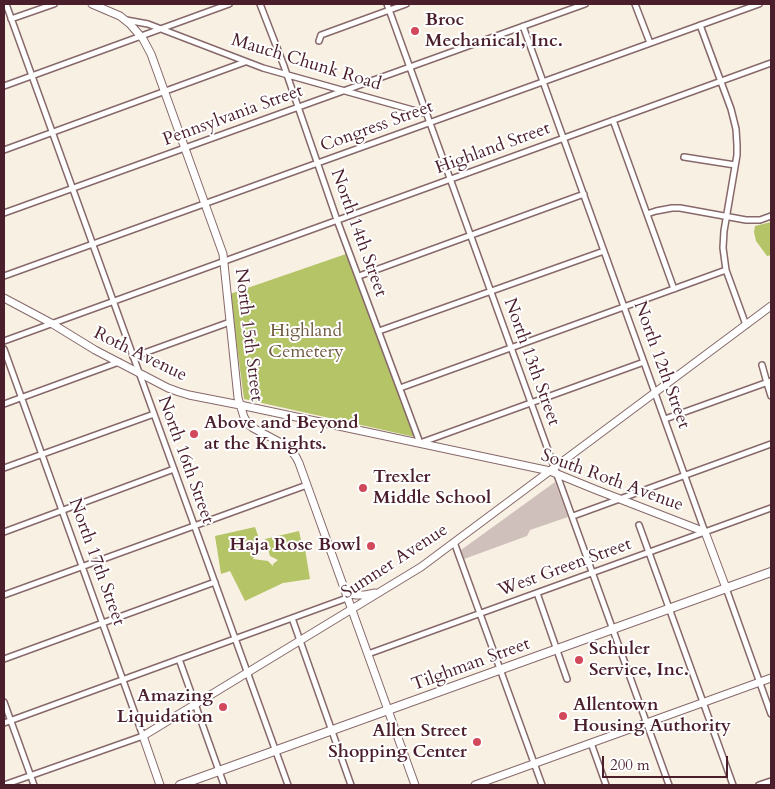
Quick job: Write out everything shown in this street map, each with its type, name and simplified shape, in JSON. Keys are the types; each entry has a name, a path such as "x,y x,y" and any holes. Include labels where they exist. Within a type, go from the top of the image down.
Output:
{"main road":[{"name":"Mauch Chunk Road","path":"92,4 126,20 141,36"},
{"name":"North 15th Street","path":"141,36 148,48 223,254 238,398 244,417 253,428 283,444 293,452 299,463 416,785"},
{"name":"Roth Avenue","path":"4,298 85,344 179,392 420,443"},
{"name":"Sumner Avenue","path":"143,736 421,567 771,306"},
{"name":"South Roth Avenue","path":"420,443 553,469 558,475 705,532"},
{"name":"North 12th Street","path":"705,532 726,588"},
{"name":"Tilghman Street","path":"180,785 771,572"},
{"path":"344,588 351,594 356,595 381,592"},
{"path":"475,785 771,678"},
{"name":"North 17th Street","path":"143,736 160,785"}],"street":[{"name":"North 16th Street","path":"6,4 288,785"},
{"path":"11,19 54,4"},
{"path":"4,86 229,4"},
{"name":"North 14th Street","path":"260,4 337,220 420,443"},
{"path":"319,41 322,35 388,7 406,4"},
{"name":"Pennsylvania Street","path":"4,213 585,4"},
{"path":"635,4 650,43"},
{"name":"Congress Street","path":"4,276 759,4"},
{"name":"North 13th Street","path":"388,7 532,403 553,469"},
{"name":"Mauch Chunk Road","path":"126,20 143,23 286,75 427,114"},
{"path":"175,23 177,36"},
{"path":"700,25 731,109 736,129 735,165 722,241 726,270 746,325"},
{"name":"North 12th Street","path":"523,26 705,532"},
{"path":"4,150 246,62"},
{"name":"Highland Street","path":"113,301 771,63"},
{"path":"613,120 674,289"},
{"path":"684,156 735,165"},
{"path":"358,276 584,194"},
{"path":"647,214 664,209 680,208 740,220 754,220 771,216"},
{"path":"379,332 604,251"},
{"path":"400,388 726,270"},
{"path":"4,340 113,301"},
{"path":"133,357 230,322"},
{"name":"North 17th Street","path":"4,349 143,736"},
{"path":"4,404 119,362"},
{"path":"420,443 644,362"},
{"path":"762,365 769,382 771,396"},
{"path":"664,419 769,382"},
{"path":"4,468 154,414"},
{"path":"573,516 771,444"},
{"path":"4,532 174,469"},
{"path":"558,475 670,785"},
{"path":"4,595 307,486"},
{"name":"West Green Street","path":"368,654 771,508"},
{"path":"639,525 733,785"},
{"path":"454,542 542,785"},
{"path":"4,659 215,582"},
{"name":"North 12th Street","path":"726,588 771,714"},
{"path":"537,593 567,679"},
{"path":"4,723 348,598"},
{"path":"292,618 351,785"},
{"path":"179,659 224,785"},
{"path":"4,702 34,785"},
{"path":"4,785 143,736"},
{"path":"591,743 606,785"},
{"path":"759,785 771,781"}],"shaded area":[{"path":"555,482 568,517 530,530 527,536 464,559 461,550"}],"green space":[{"path":"771,222 771,255 767,256 756,241 754,232 755,226"},
{"name":"Highland Cemetery","path":"346,254 415,437 244,399 230,294"},
{"path":"255,527 261,544 253,559 268,561 273,566 278,560 270,556 265,539 299,531 303,549 305,549 310,579 283,583 245,601 230,571 221,574 215,536"}],"place":[{"name":"Broc Mechanical, Inc.","path":"415,31"},
{"name":"Above and Beyond at the Knights.","path":"194,434"},
{"name":"Trexler Middle School","path":"363,488"},
{"name":"Haja Rose Bowl","path":"371,546"},
{"name":"Schuler Service, Inc.","path":"579,660"},
{"name":"Amazing Liquidation","path":"223,707"},
{"name":"Allentown Housing Authority","path":"563,716"},
{"name":"Allen Street Shopping Center","path":"477,742"}]}
